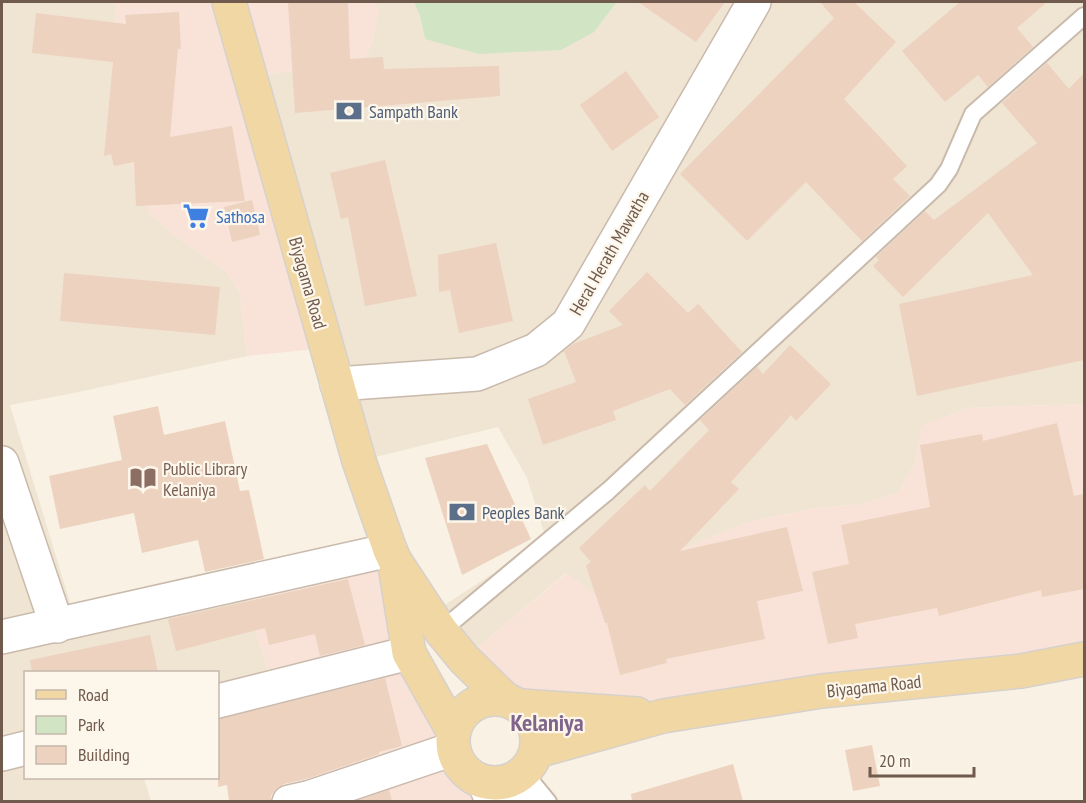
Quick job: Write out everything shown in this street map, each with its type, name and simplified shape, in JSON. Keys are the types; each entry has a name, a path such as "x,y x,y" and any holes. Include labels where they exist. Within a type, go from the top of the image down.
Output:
{"main road":[{"name":"Biyagama Road","path":"229,2 359,461 392,556 409,653 453,740"},
{"name":"Biyagama Road","path":"392,556 441,631 464,659 513,703 663,716 822,691 1021,671 1084,660"},
{"path":"488,698 513,703 532,719 538,734 526,775 502,783 489,792 457,760 453,740 459,717 472,705 488,698"},
{"name":"Biyagama Road","path":"526,775 663,716"}],"street":[{"name":"Heral Herath Mawatha","path":"337,384 477,374 536,350 568,324 754,2"},
{"path":"2,463 57,626"},
{"path":"2,637 241,582 392,556"},
{"path":"219,701 409,653"},
{"path":"289,801 311,797 453,740"},
{"path":"2,754 24,748"}],"lane":[{"path":"441,631 608,491 938,185 949,169 974,114 1084,16"},
{"path":"526,775 548,801"}],"shaded area":[{"path":"2,2 116,2 112,70 149,212 171,233 227,272 240,294 247,356 10,405 76,622 241,582 273,688 219,701 219,671 24,671 24,779 144,779 151,801 2,802"},
{"path":"116,2 375,2 378,10 373,41 365,57 348,65 250,76 327,348 247,356 240,294 227,272 171,233 149,212 112,116"},
{"path":"375,2 414,2 425,39 594,32 617,2 1084,2 1084,404 967,408 922,426 915,464 897,493 862,504 816,508 748,522 667,555 609,606 566,573 464,659 429,615 546,539 527,478 498,427 359,461 249,76 348,65 365,57 373,41 378,10"},
{"path":"1084,404 1084,659 717,707 521,706 464,659 567,573 609,605 667,555 748,522 816,508 862,504 897,493 915,464 921,426 967,408"},
{"path":"390,550 457,760 469,775 485,783 492,801 312,801 283,686 273,688 241,582"}],"green space":[{"path":"414,2 617,2 594,32 561,50 479,54 425,39"}],"building":[{"path":"288,2 348,2 350,59 383,57 384,69 499,66 500,96 295,113"},
{"path":"638,2 725,2 696,42"},
{"path":"820,2 854,2 896,42 844,99 907,166 893,179 910,196 862,241 806,182 747,241 680,174 834,18"},
{"path":"960,2 1047,2 1017,28 1033,47 988,87 978,75 945,102 902,51"},
{"path":"179,12 181,49 178,49 170,137 232,126 245,201 136,206 134,162 114,166 111,154 104,156 113,62 32,53 36,13 126,24 125,15"},
{"path":"1047,63 1069,89 1084,73 1084,360 917,396 899,304 1033,275 988,213 903,297 873,266 879,260 876,257 925,211 934,220 1037,143 1002,103"},
{"path":"626,71 659,117 612,151 580,105"},
{"path":"385,160 417,296 365,306 348,217 341,219 330,173"},
{"path":"252,200 260,235 232,242 224,207"},
{"path":"496,243 513,321 459,333 450,290 439,292 438,255"},
{"path":"647,272 688,313 698,304 742,352 685,405 670,389 613,411 616,420 543,445 528,399 576,382 564,351 573,344 623,325 609,311"},
{"path":"64,273 220,287 215,335 60,321"},
{"path":"790,345 831,384 796,421 791,415 731,482 739,489 680,551 787,527 803,591 757,601 765,639 666,659 667,663 620,675 607,623 605,623 586,566 591,562 579,548 645,485 650,491 709,430 700,420 757,367 763,374"},
{"name":"Public Library Kelaniya","path":"158,406 164,435 225,421 240,491 249,490 264,559 205,572 198,540 142,553 134,513 60,529 49,476 122,460 113,416"},
{"path":"1057,423 1074,496 1084,494 1084,589 1042,597 1041,590 939,616 937,608 855,624 858,638 828,644 812,572 849,564 841,525 930,507 920,445 982,434 983,441"},
{"path":"487,444 531,539 462,575 425,458"},
{"path":"348,579 365,645 320,656 315,634 269,645 265,628 176,651 168,619"},
{"path":"150,635 158,671 32,671 30,660"},
{"path":"385,678 402,746 379,752 379,754 306,779 284,784 276,789 271,796 271,801 229,801 227,785 218,787 219,719"},
{"path":"872,745 880,786 853,791 845,750"},
{"path":"733,764 743,801 632,801 631,794"},
{"path":"389,790 392,801 356,801"}],"place":[{"name":"Sampath Bank","path":"349,111"},
{"name":"Sathosa","path":"196,216"},
{"name":"Public Library Kelaniya","path":"143,478"},
{"name":"Peoples Bank","path":"462,512"}],"district":[{"name":"Kelaniya","path":"547,722"}]}
